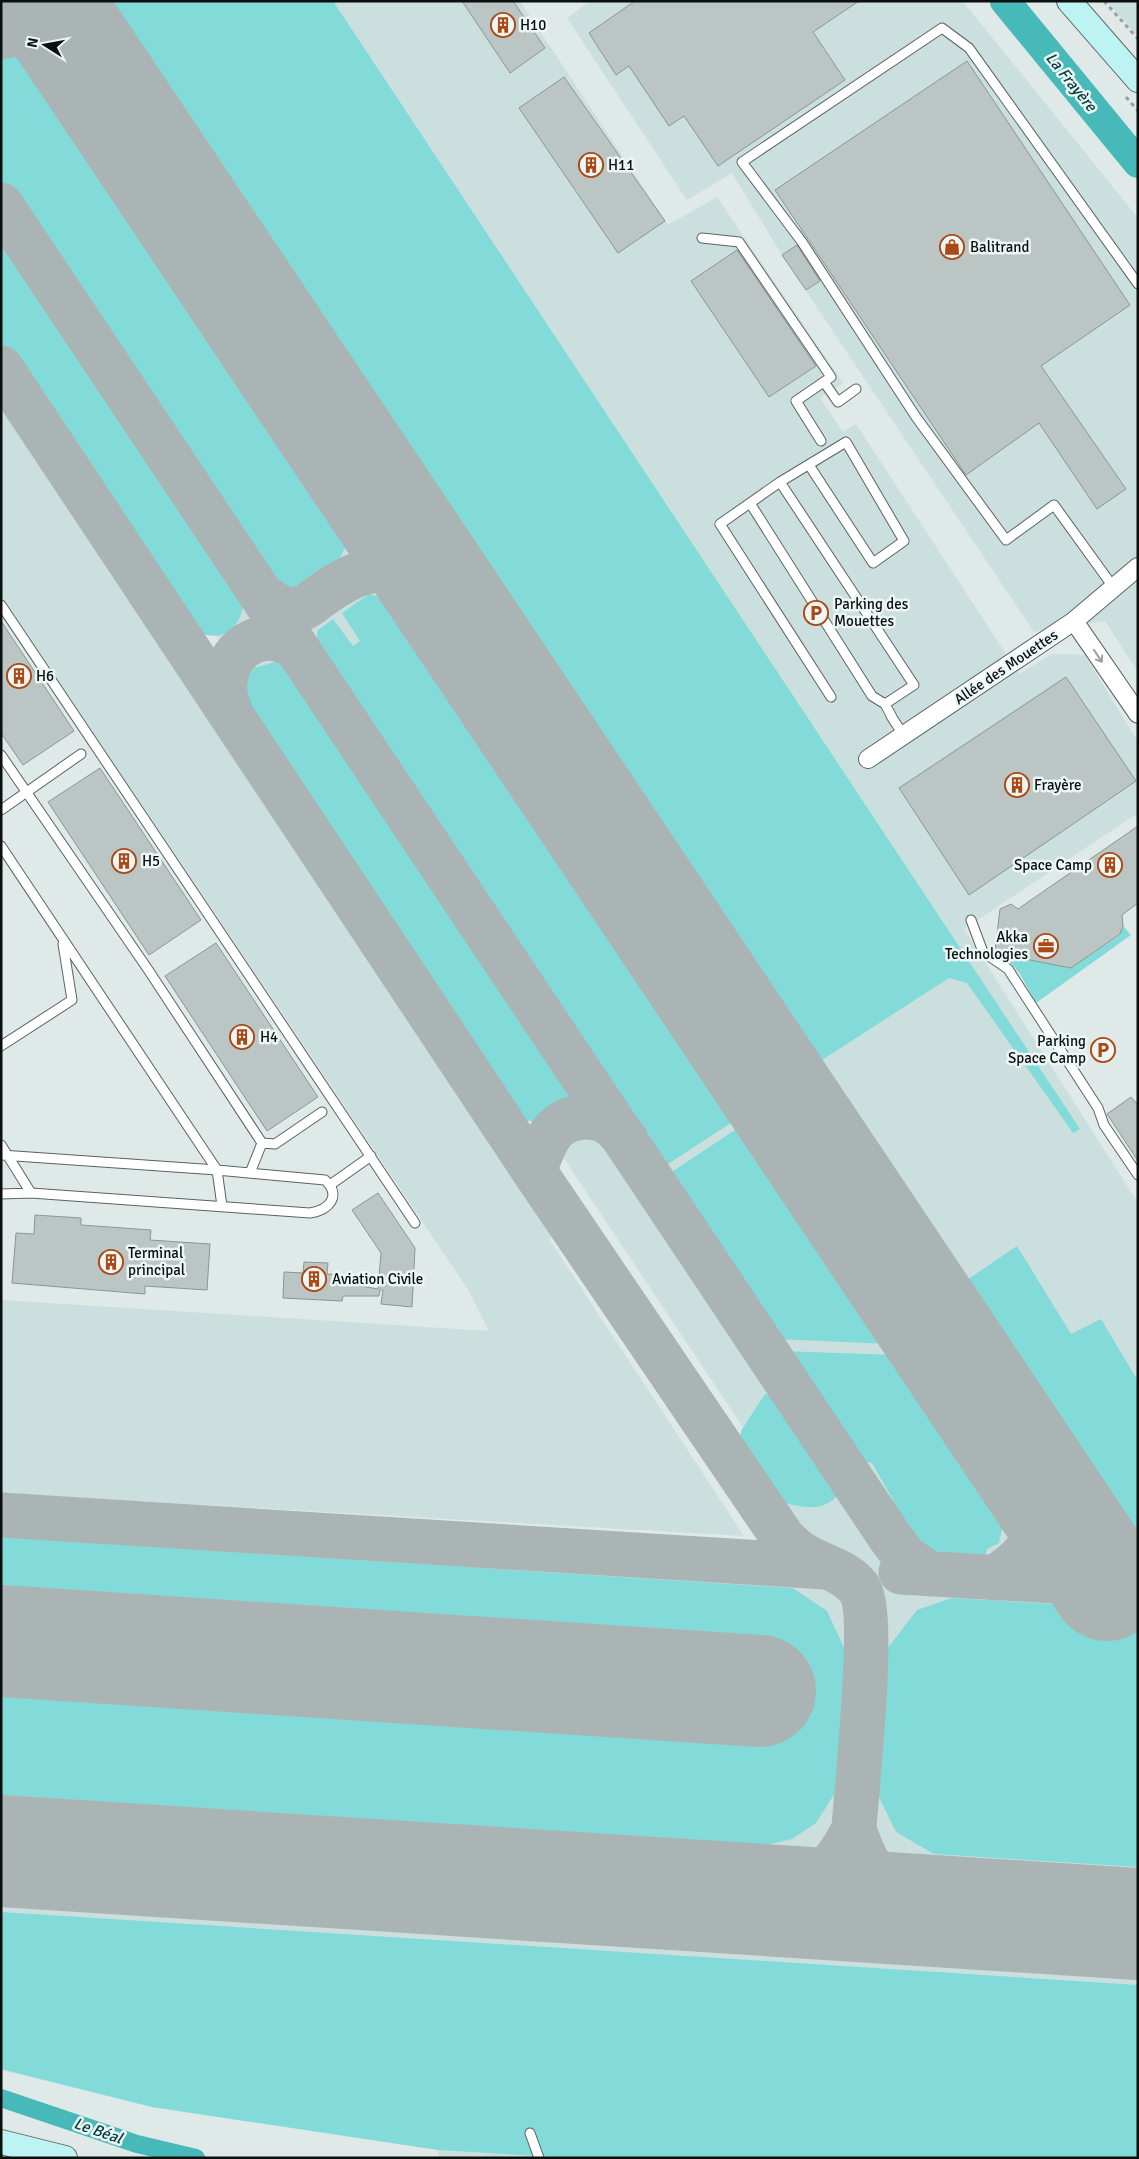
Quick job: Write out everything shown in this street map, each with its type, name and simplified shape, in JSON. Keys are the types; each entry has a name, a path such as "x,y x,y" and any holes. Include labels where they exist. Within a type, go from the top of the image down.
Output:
{"main road":[{"path":"1069,1 1138,80"},
{"path":"1,2142 65,2158"}],"street":[{"name":"Allée des Mouettes","path":"868,759 1074,620 1138,567"},
{"path":"1074,620 1138,714"}],"lane":[{"path":"1114,588 1054,505 1006,540 916,417 802,242 742,162 942,28 969,48 1138,284"},
{"path":"702,238 740,242 831,377 796,401 821,441"},
{"path":"824,382 838,402 856,389"},
{"path":"809,465 873,563 904,541 846,442 780,482 720,524 831,697"},
{"path":"780,482 914,685 885,704"},
{"path":"750,503 872,696 885,704 904,736"},
{"path":"1,605 415,1223"},
{"path":"1,810 81,754"},
{"path":"1,755 149,971 262,1143"},
{"path":"1,846 217,1170 222,1206"},
{"path":"971,920 983,952 1008,969 1098,1108 1104,1125 1138,1175"},
{"path":"1,1046 72,1000 62,940"},
{"path":"262,1143 275,1144 322,1112"},
{"path":"250,1173 262,1143"},
{"path":"1,1145 5,1156 31,1193"},
{"path":"1,1194 31,1193 310,1213 322,1211 330,1204 333,1195 330,1185 325,1180 217,1170 5,1156"},
{"path":"330,1185 370,1156"},
{"path":"530,2133 539,2158"}],"path":[{"path":"1104,1 1138,39"}],"shaded area":[{"path":"1,1 520,1 668,225 717,197 843,383 820,398 843,432 856,424 1019,674 1052,654 1085,655 1138,742 1138,813 964,929 1138,1203 1138,2158 439,2158 438,2150 152,2107 1,2070 1,1533 812,1586 784,1489 199,610 1,324"},
{"path":"99,1 333,1 1080,1129 1073,1133 967,983 949,978 805,1071 99,10"},
{"path":"591,1 961,1 969,9 1138,218 1138,672 1105,621 1034,632 782,255 732,173 687,200 567,18"},
{"path":"1106,1 1138,1 1138,36 1110,5"},
{"path":"23,55 42,65 346,519 349,540 340,558 297,588 279,587 261,575 1,183 1,58"},
{"path":"1,228 244,588 244,602 241,615 229,631 220,635 210,636 185,625 1,351"},
{"path":"1,368 576,1221 549,1239 744,1536 1,1493 1,1300 489,1331 469,1291 1,595"},
{"path":"369,594 385,598 397,605 740,1117 659,1170 321,662 315,648 318,630 333,619 353,646 360,641 342,613"},
{"path":"275,662 299,672 569,1080 570,1098 557,1114 537,1123 520,1118 244,706 243,686 254,668"},
{"path":"1123,926 1131,935 1036,1003 1020,974 1004,955 1071,968 1120,935"},
{"path":"744,1124 889,1344 776,1339 664,1177"},
{"path":"1017,1246 1071,1334 1101,1319 1138,1381 1138,1556 1109,1520 959,1297 964,1282"},
{"path":"781,1351 896,1355 999,1505 1003,1525 999,1543 987,1549 986,1555 922,1551 872,1463 852,1459"},
{"path":"765,1394 781,1395 843,1488 836,1497 822,1506 806,1507 778,1502 738,1446 741,1431"},
{"path":"1,1537 793,1588 827,1611 845,1650 837,1790 816,1823 792,1839 766,1845 1,1795"},
{"path":"952,1598 1138,1609 1138,1867 934,1854 896,1832 877,1793 887,1649 917,1610"},
{"path":"1,1912 1138,1985 1138,2158 571,2158 438,2150 152,2107 1,2069"}],"building":[{"name":"H10","path":"462,1 513,1 545,48 510,73"},
{"path":"635,1 859,1 813,32 845,80 718,166 684,116 669,126 629,66 616,75 589,33"},
{"name":"Balitrand","path":"967,61 1130,305 1041,366 1126,489 1097,509 1039,423 966,475 775,190"},
{"name":"H11","path":"564,77 665,221 618,253 519,108"},
{"path":"797,245 820,281 806,290 782,255"},
{"path":"737,250 816,366 769,397 691,281"},
{"name":"H6","path":"1,621 74,731 23,765 1,733"},
{"name":"Frayère","path":"1066,677 1136,781 969,895 899,788"},
{"name":"H5","path":"100,768 201,920 149,955 48,802"},
{"name":"Space Camp","path":"1138,826 1138,903 1122,915 1123,926 1120,934 1071,968 1004,955 1004,953 995,951 1000,909 1011,904 1018,909"},
{"name":"H4","path":"216,943 318,1097 267,1131 165,976"},
{"path":"1131,1097 1138,1105 1138,1161 1107,1114"},
{"path":"378,1193 415,1248 412,1307 381,1304 383,1290 380,1290 379,1296 343,1296 342,1301 283,1298 284,1272 303,1273 304,1262 328,1263 327,1274 344,1275 344,1283 378,1289 381,1253 352,1210"},
{"name":"Terminal principal","path":"35,1215 81,1218 81,1225 151,1230 150,1240 210,1244 207,1290 145,1286 145,1294 12,1283 16,1233 34,1234"}],"waterway":[{"name":"La Frayère","path":"1005,1 1138,163"},
{"name":"Le Béal","path":"1,2098 137,2144 196,2158"}],"taxiway":[{"path":"73,1 74,32 81,53"},
{"path":"1,37 23,34 43,36 81,53"},
{"path":"1,205 890,1537 905,1557 930,1574"},
{"path":"1,368 534,1171 783,1538 800,1553 845,1576 858,1587 863,1603 866,1629 866,1664 854,1829 869,1865 889,1887 915,1901 952,1912"},
{"path":"262,595 281,607 298,610 353,576 375,570 386,570 398,571 415,577 430,586 447,601"},
{"path":"230,711 225,692 225,681 228,668 242,648 262,639 274,639 285,642 297,649"},
{"path":"534,1171 551,1133 567,1121 581,1117 603,1120 613,1126 626,1140"},
{"path":"994,1578 1020,1558 1034,1537 1038,1525 1039,1512 1036,1479"},
{"path":"1,1515 825,1567"},
{"path":"901,1572 1138,1586"},
{"path":"761,1900 807,1884 818,1877 836,1859 854,1829"}],"runway":[{"path":"46,1 1107,1585"},
{"path":"1,1641 760,1691"},
{"path":"1,1851 1138,1924"}],"place":[{"name":"H10","path":"503,25"},
{"name":"H11","path":"591,165"},
{"name":"Balitrand","path":"952,247"},
{"name":"Parking des Mouettes","path":"816,613"},
{"name":"H6","path":"19,676"},
{"name":"Frayère","path":"1017,785"},
{"name":"H5","path":"124,861"},
{"name":"Space Camp","path":"1110,865"},
{"name":"Akka Technologies","path":"1046,946"},
{"name":"H4","path":"242,1037"},
{"name":"Parking Space Camp","path":"1103,1050"},
{"name":"Terminal principal","path":"111,1262"},
{"name":"Aviation Civile","path":"314,1279"}]}
